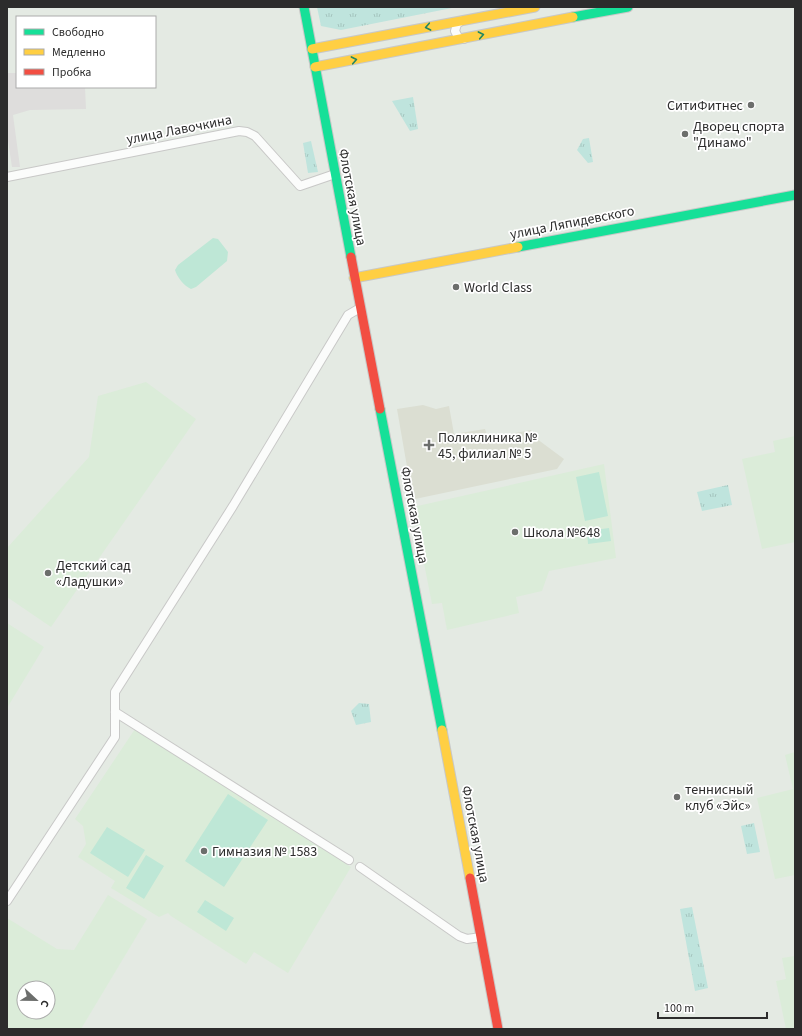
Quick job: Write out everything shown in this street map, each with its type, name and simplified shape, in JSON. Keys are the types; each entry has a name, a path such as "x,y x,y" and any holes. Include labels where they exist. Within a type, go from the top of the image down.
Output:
{"main road":[{"name":"Флотская улица","path":"304,7 354,278 498,1029"},
{"path":"312,49 535,7"},
{"path":"315,67 628,7"},
{"name":"улица Ляпидевского","path":"354,278 795,195"}],"street":[{"path":"461,21 457,24 455,31 458,37 464,39"},
{"name":"улица Лавочкина","path":"7,177 239,131 247,132 255,136 300,186 335,174"},
{"path":"7,901 115,737 115,692 234,506 348,315 360,308"},
{"path":"115,712 349,860"},
{"path":"360,867 459,936 467,939 481,937"}],"shaded area":[{"path":"7,73 16,73 16,88 85,88 86,109 30,110 13,115 20,167 12,167 7,134"},
{"path":"213,238 218,239 228,252 227,261 196,287 191,289 181,281 175,270 178,265"},
{"path":"146,382 196,419 51,627 7,597 7,548 89,457 98,396"},
{"path":"423,405 436,409 449,406 454,434 485,429 488,438 531,430 533,436 564,459 557,469 415,499 413,486 410,484 397,409"},
{"path":"795,436 795,542 762,549 742,459 775,452 773,441"},
{"name":"Школа №648","path":"604,464 616,558 549,571 542,591 516,597 519,613 447,630 442,603 432,604 413,507"},
{"path":"599,472 608,516 585,521 576,477"},
{"path":"609,528 611,541 588,544 587,531"},
{"path":"7,623 44,647 7,708"},
{"name":"Гимназия № 1583","path":"135,729 351,867 288,973 254,952 246,964 168,913 159,917 111,888 115,881 78,857 86,844 83,826 75,819"},
{"path":"795,752 795,875 775,879 757,798 793,789 785,755"},
{"path":"228,794 268,820 224,887 185,861"},
{"path":"107,827 145,850 128,877 90,853"},
{"path":"146,855 164,866 144,899 126,888"},
{"path":"108,895 147,919 81,1029 7,1029 7,918 57,949 74,950"},
{"path":"205,900 234,918 226,931 197,912"},
{"path":"795,956 795,1029 786,1029 776,981 786,979 782,958"}],"green space":[{"path":"317,7 457,7 341,30 321,26"},
{"path":"413,97 418,129 410,131 392,101"},
{"path":"589,138 593,162 588,163 577,150 583,139"},
{"path":"311,141 318,172 308,173 303,143"},
{"path":"728,485 732,505 702,511 697,492"},
{"path":"359,703 369,704 371,722 356,725 351,711"},
{"path":"754,823 760,852 747,854 741,826"},
{"path":"692,907 708,988 695,991 680,909"}],"traffic: fast":[{"path":"304,7 351,257"},
{"path":"573,17 628,7"},
{"path":"518,247 795,195"},
{"path":"380,409 442,730"}],"traffic: slow":[{"path":"312,49 535,7"},
{"path":"315,67 573,17"},
{"path":"354,278 518,247"},
{"path":"442,730 470,878"}],"traffic: jam":[{"path":"351,257 380,409"},
{"path":"470,878 498,1029"}],"place":[{"name":"СитиФитнес","path":"751,105"},
{"name":"Дворец спорта \"Динамо\"","path":"685,134"},
{"name":"World Class","path":"456,287"},
{"name":"Поликлиника № 45, филиал № 5","path":"429,445"},
{"name":"Школа №648","path":"515,532"},
{"name":"Детский сад «Ладушки»","path":"48,573"},
{"name":"теннисный клуб «Эйс»","path":"677,797"},
{"name":"Гимназия № 1583","path":"204,851"}]}
